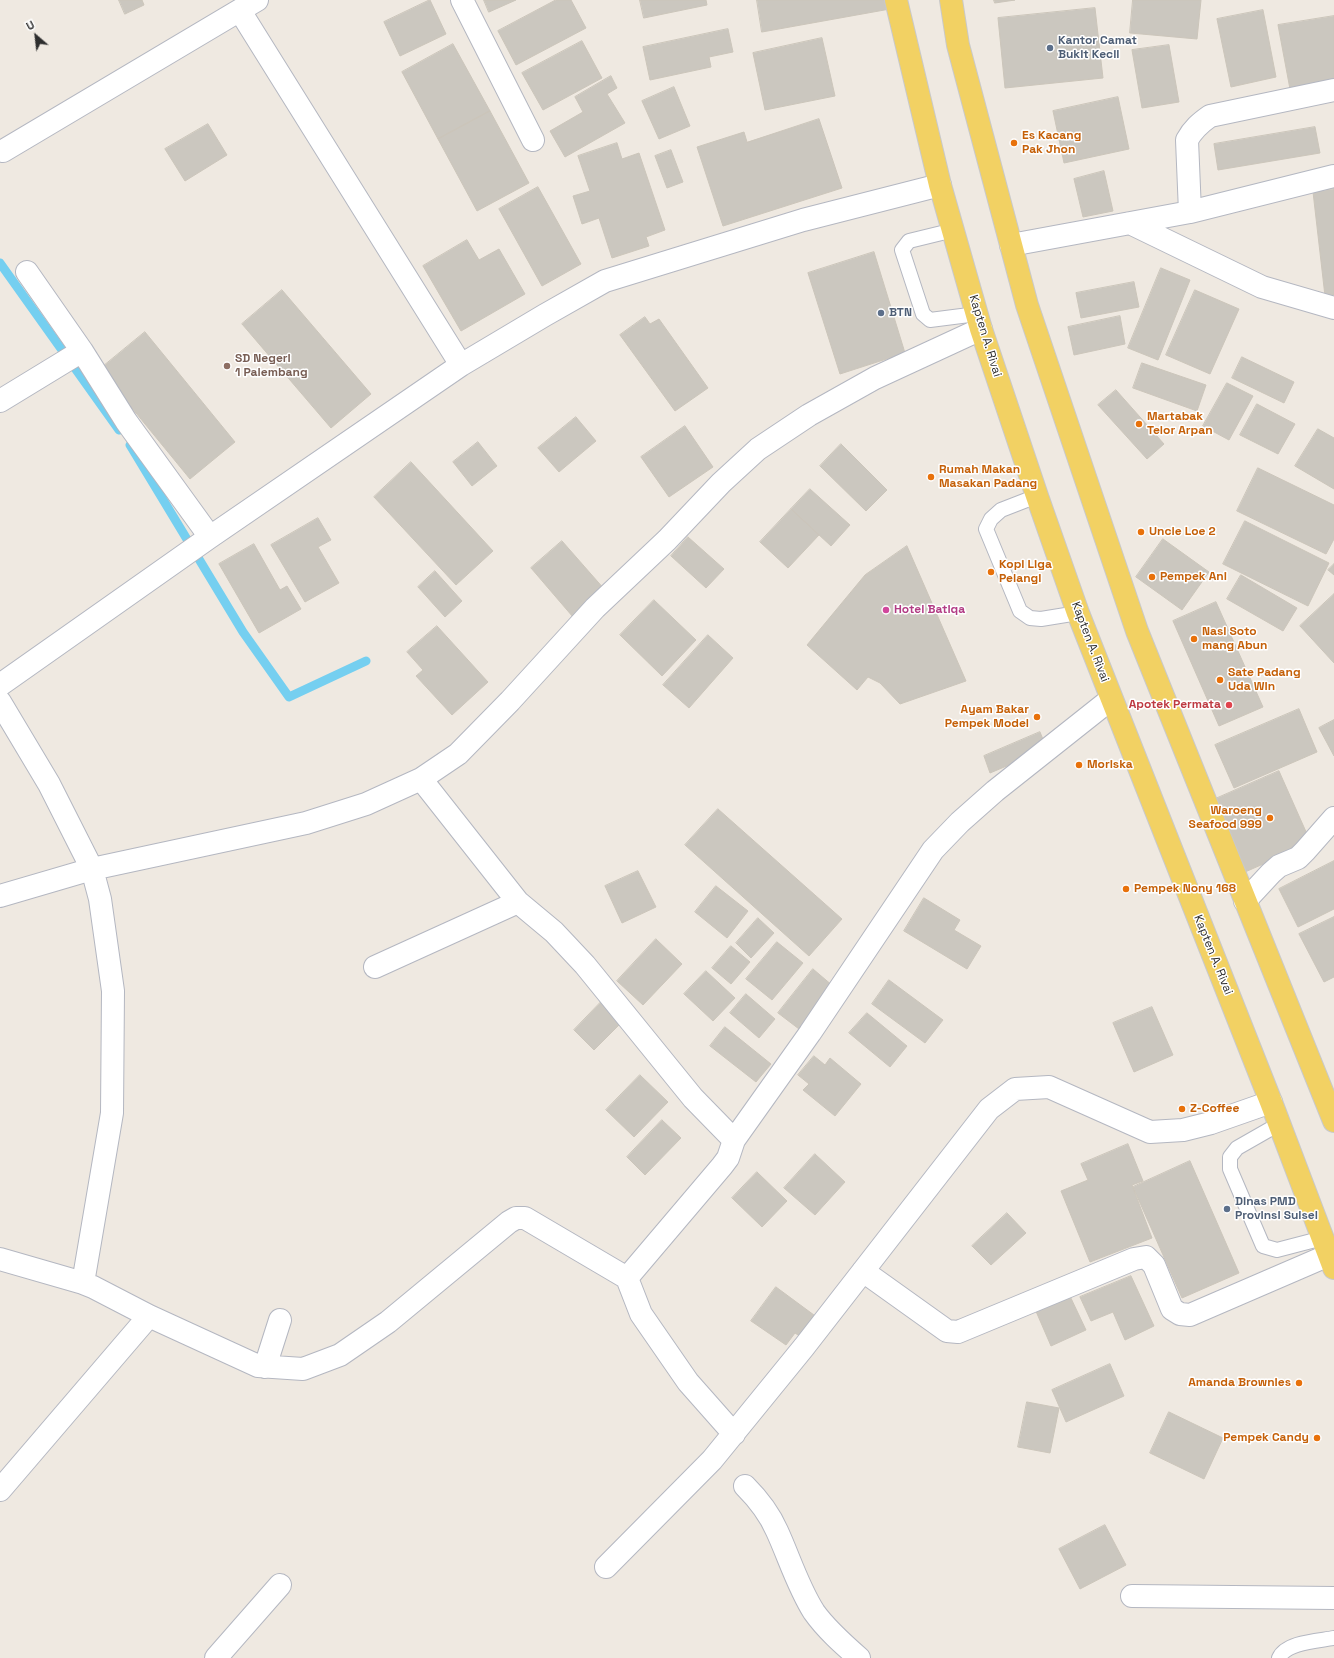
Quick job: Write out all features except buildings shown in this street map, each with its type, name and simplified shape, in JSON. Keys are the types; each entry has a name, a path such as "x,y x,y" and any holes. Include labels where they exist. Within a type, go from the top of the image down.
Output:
{"main road":[{"name":"Kapten A. Rivai","path":"896,0 940,185 979,322 1037,496 1078,613 1111,700 1271,1102 1328,1254"},
{"path":"950,0 958,45 1026,305 1137,631 1334,1121"}],"street":[{"path":"462,0 533,140"},
{"path":"3,150 249,6 461,366"},
{"path":"1190,212 1187,140 1192,130 1210,116 1334,90"},
{"path":"1011,245 1190,212 1334,176"},
{"path":"0,685 206,539 461,366 605,281 803,220 940,185"},
{"path":"1130,223 1262,288 1334,308"},
{"path":"27,272 78,354 126,421 206,539"},
{"path":"0,896 92,869 306,823 366,804 421,779 458,754 510,701 595,608 667,540 721,483 758,449 809,415 979,322"},
{"path":"0,401 78,354"},
{"path":"627,1278 722,1166 730,1153 734,1140 810,1033 933,850 960,822 995,791 1111,700"},
{"path":"0,702 50,784 92,869 100,899 113,991 112,1113 83,1283"},
{"path":"421,779 518,902 554,932 586,965 693,1098 734,1140"},
{"path":"1245,901 1270,873 1279,866 1298,858 1334,818"},
{"path":"375,967 518,902"},
{"path":"606,1567 712,1460 863,1271 989,1109 1015,1089 1049,1087 1150,1132 1183,1130 1211,1123 1271,1102"},
{"path":"0,1259 94,1287 149,1316 258,1366 303,1369 340,1355 388,1322 509,1222 516,1218 525,1218 627,1278 641,1314 688,1382 734,1434"},
{"path":"863,1271 947,1330 958,1332 1134,1259 1146,1257 1154,1265 1172,1310 1180,1314 1190,1315 1328,1254"},
{"path":"0,1490 149,1316"},
{"path":"265,1367 280,1320"},
{"path":"745,1486 753,1494 776,1529 804,1594 814,1612 859,1658"},
{"path":"216,1658 280,1585"},
{"path":"1132,1596 1334,1598"}],"lane":[{"path":"954,230 909,241 902,250 923,314 930,320 979,322"},
{"path":"1037,496 1001,510 991,519 986,530 1020,611 1030,618 1041,620 1078,613"},
{"path":"1279,1124 1237,1148 1230,1157 1230,1169 1263,1246 1277,1250 1328,1254"},
{"path":"1279,1658 1281,1653 1290,1646 1334,1638"}],"waterway":[{"path":"0,263 119,430"},
{"path":"130,445 243,632 289,697 366,661"}],"place":[{"name":"Kantor Camat Bukit Kecil","path":"1050,48"},
{"name":"Es Kacang Pak Jhon","path":"1014,143"},
{"name":"BTN","path":"881,313"},
{"name":"SD Negeri 1 Palembang","path":"227,366"},
{"name":"Martabak Telor Arpan","path":"1139,424"},
{"name":"Rumah Makan Masakan Padang","path":"931,477"},
{"name":"Uncle Loe 2","path":"1141,532"},
{"name":"Kopi Liga Pelangi","path":"991,572"},
{"name":"Pempek Ani","path":"1152,577"},
{"name":"Hotel Batiqa","path":"886,610"},
{"name":"Nasi Soto mang Abun","path":"1194,639"},
{"name":"Sate Padang Uda Win","path":"1220,680"},
{"name":"Apotek Permata","path":"1229,705"},
{"name":"Ayam Bakar Pempek Model","path":"1037,717"},
{"name":"Moriska","path":"1079,765"},
{"name":"Waroeng Seafood 999","path":"1270,818"},
{"name":"Pempek Nony 168","path":"1126,889"},
{"name":"Z-Coffee","path":"1182,1109"},
{"name":"Dinas PMD Provinsi Sulsel","path":"1227,1209"},
{"name":"Amanda Brownies","path":"1299,1383"},
{"name":"Pempek Candy","path":"1317,1438"}]}
